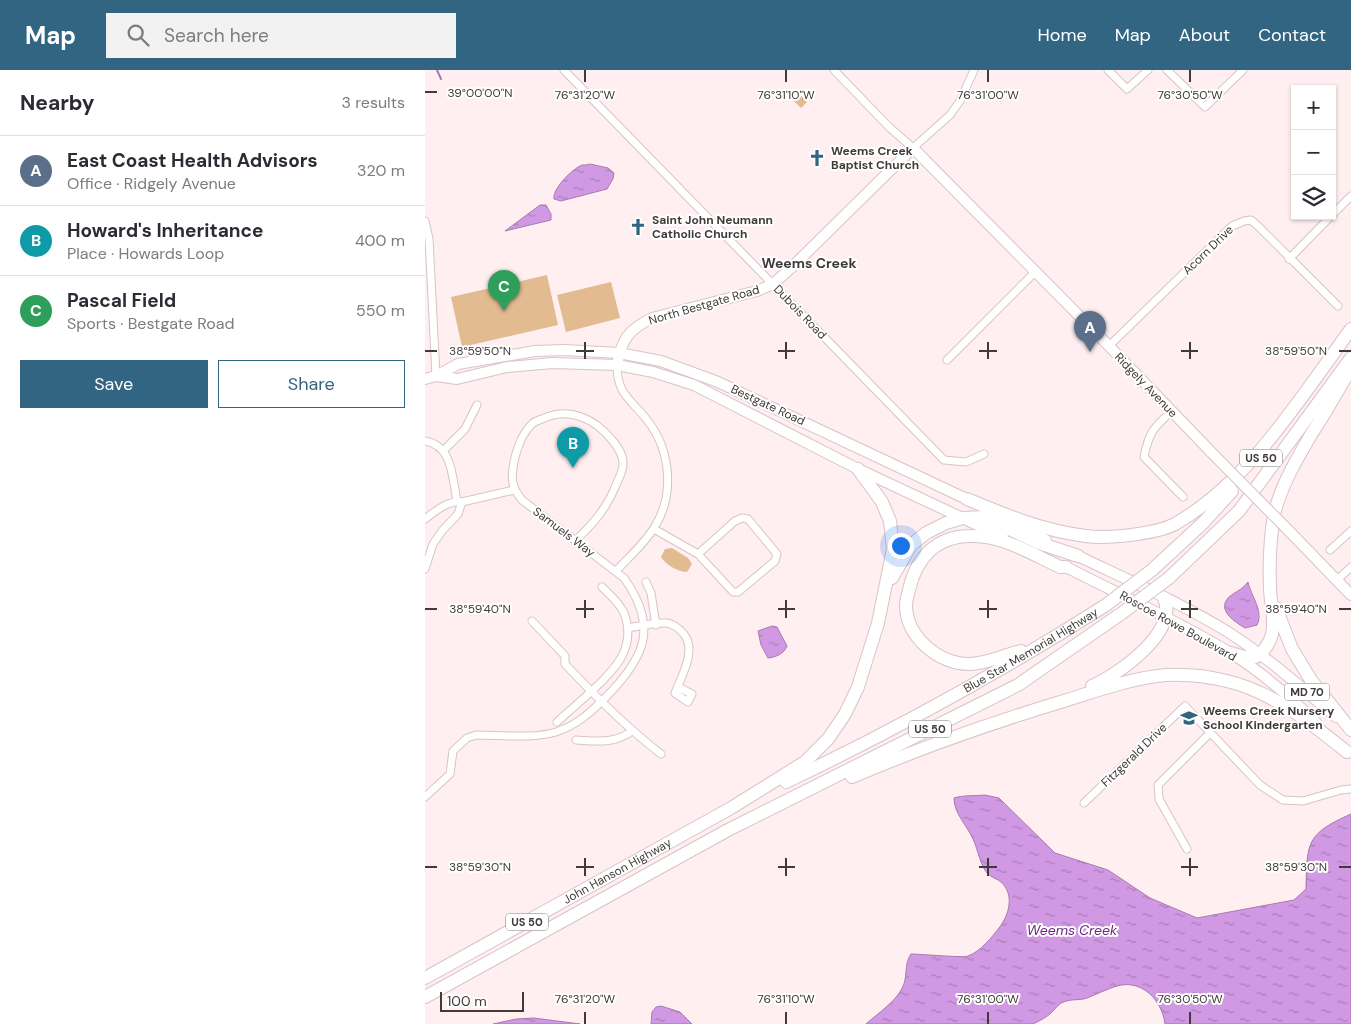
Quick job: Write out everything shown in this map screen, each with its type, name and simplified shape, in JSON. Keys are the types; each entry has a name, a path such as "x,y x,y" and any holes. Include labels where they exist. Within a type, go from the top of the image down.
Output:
{"highway":[{"path":"967,499 1046,528 1087,537 1116,537 1149,532 1173,524 1216,496 1253,459 1351,330"},
{"name":"Blue Star Memorial Highway","path":"731,808 843,755 1040,646 1105,605 1152,570 1203,523 1266,453 1289,423 1351,330"},
{"name":"Blue Star Memorial Highway","path":"728,830 1018,685 1169,578 1239,511 1351,358"},
{"path":"1231,653 1246,658 1256,658 1262,655 1271,637 1273,622 1269,590 1272,530 1280,495 1293,464 1351,368"},
{"path":"731,808 805,762 828,739 845,714 858,687 878,623 893,549 890,522 882,502 858,469"},
{"path":"886,591 911,545 926,533 946,523 963,518 984,517 1039,543 1078,556"},
{"path":"1040,646 995,660 970,664 952,662 939,656 923,644 908,619 906,604 912,575 921,560 934,546 951,538 970,536 983,536 1002,541 1059,567 1066,567"},
{"path":"1269,590 1292,648 1311,680 1351,730"},
{"path":"1035,710 1095,685 1118,673 1144,650 1157,633 1168,612 1164,598"},
{"path":"728,830 906,754 1035,710 1147,678 1184,675 1205,677 1227,681 1247,688 1279,703 1307,720 1349,754"},
{"name":"John Hanson Highway","path":"425,978 731,808"},
{"name":"John Hanson Highway","path":"425,997 728,830"}],"main road":[{"name":"North Bestgate Road","path":"617,365 625,337 637,326 652,318 757,291 773,284 913,148"},
{"name":"Ridgely Avenue","path":"913,148 1351,595"},
{"name":"Bestgate Road","path":"425,379 436,376 458,364 535,351 564,350 619,353 661,360 718,382 967,499 1078,556"},
{"name":"Bestgate Road","path":"436,376 457,379 507,367 553,363 617,365 653,372 694,385 858,469 1066,567"},
{"name":"Roscoe Rowe Boulevard","path":"1078,556 1164,598 1227,632 1262,655 1351,730"},
{"name":"Roscoe Rowe Boulevard","path":"1066,567 1231,653 1286,694 1349,754"}],"street":[{"name":"Dubois Road","path":"563,70 944,460 966,462 984,454"},
{"name":"Ridgely Avenue","path":"834,70 889,127 913,148"},
{"path":"913,148 950,115 974,70"},
{"path":"1108,70 1127,89 1148,70"},
{"path":"1167,70 1205,107 1243,70"},
{"path":"1336,212 1351,196"},
{"name":"Acorn Drive","path":"1109,346 1237,223 1251,220 1289,258"},
{"path":"1328,220 1289,258 1338,306"},
{"path":"425,222 429,239 436,376"},
{"path":"947,360 1034,273"},
{"path":"616,571 654,529 660,518 666,496 668,475 663,448 648,421 623,393 618,381 617,365"},
{"path":"444,450 465,429 477,405"},
{"path":"1172,411 1153,429 1147,440 1145,457 1183,497"},
{"path":"425,519 436,509 460,501 514,490 512,481 519,442 532,423 549,415 563,413 577,415 594,422 605,430 620,449 623,464 622,472 608,504 599,517 576,540"},
{"path":"425,441 431,442 444,450 449,460 460,501 458,514 433,544 425,568"},
{"name":"Samuels Way","path":"514,490 521,500 624,578 636,595 643,626"},
{"path":"654,529 698,554 733,592 738,592 775,561 777,554 748,519 742,518 735,521 698,554"},
{"path":"1330,550 1351,531"},
{"path":"1337,580 1351,567"},
{"path":"647,582 651,593 656,625"},
{"path":"557,722 605,677 623,655 628,642 628,628 624,613 618,603 602,586"},
{"path":"532,621 565,656 565,664 591,691 632,731 661,754"},
{"path":"628,628 668,623 677,627 686,635 689,641 690,653 678,687"},
{"path":"425,797 451,774 453,751 467,738 476,735 538,735 553,733 589,715 619,684 635,662 641,644 643,626"},
{"name":"Fitzgerald Drive","path":"1084,803 1185,706 1210,733"},
{"path":"576,740 612,741 624,737 632,731"},
{"path":"1187,850 1159,799 1158,785 1210,733 1260,785 1283,800 1303,801 1351,789"}],"green space":[{"path":"799,94 807,102 801,108 793,100"},
{"path":"547,275 558,325 462,347 451,297"},
{"path":"611,282 620,318 566,332 557,295"},
{"path":"672,548 688,558 692,564 687,572 673,568 661,557 665,549"}],"water":[{"path":"590,164 608,168 614,173 607,189 561,201 554,199 556,190 568,175 582,165"},
{"path":"540,205 546,205 551,214 551,220 505,231"},
{"path":"1248,582 1258,609 1259,620 1257,625 1245,628 1228,615 1225,606 1229,597"},
{"path":"772,626 777,627 787,646 779,655 768,658 761,645 758,631"},
{"name":"Weems Creek","path":"985,795 999,798 1055,853 1108,870 1150,898 1197,918 1294,900 1306,889 1307,860 1312,841 1325,828 1351,814 1351,1024 1165,1024 1160,1007 1149,993 1135,986 1126,985 1113,987 1084,999 1061,1003 1048,1015 1033,1024 866,1024 889,1005 903,987 907,964 911,954 968,956 985,944 999,928 1005,917 1009,905 1008,893 1001,882 985,871 973,839 958,814 954,798"},
{"path":"661,1006 680,1012 692,1024 651,1024 652,1012 656,1007"},
{"path":"534,1018 580,1024 493,1024 516,1019"}],"waterway":[{"path":"437,70 441,79"}],"place":[{"name":"Weems Creek Baptist Church","path":"817,158"},
{"name":"Saint John Neumann Catholic Church","path":"638,227"},
{"name":"Pascal Field","path":"504,311"},
{"name":"East Coast Health Advisors","path":"1090,352"},
{"name":"Howard's Inheritance","path":"573,468"},
{"name":"Weems Creek Nursery School Kindergarten","path":"1189,718"}],"district":[{"name":"Weems Creek","path":"809,263"}]}
